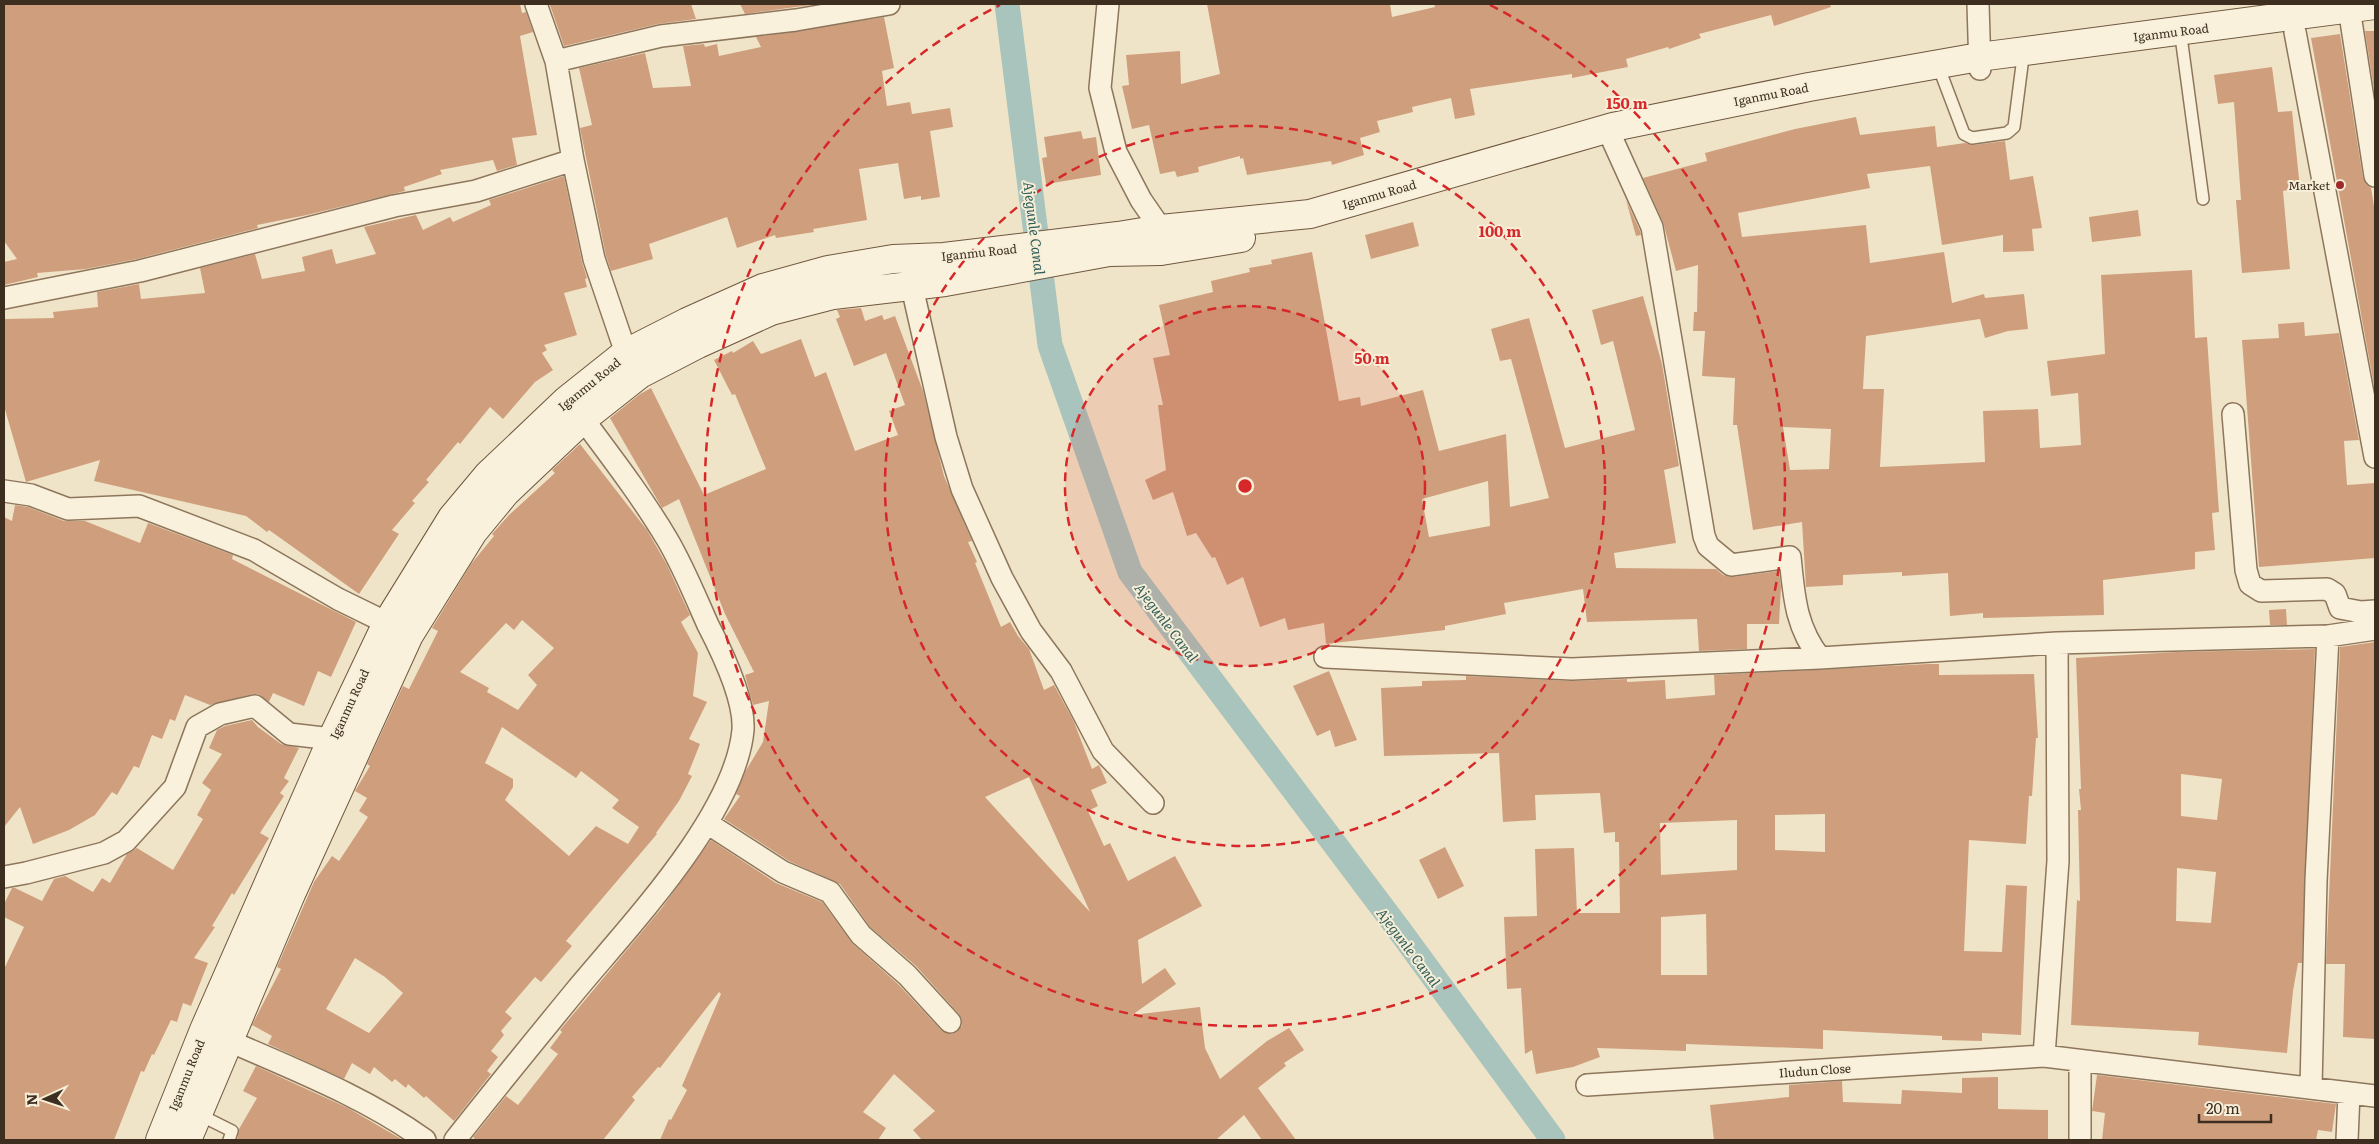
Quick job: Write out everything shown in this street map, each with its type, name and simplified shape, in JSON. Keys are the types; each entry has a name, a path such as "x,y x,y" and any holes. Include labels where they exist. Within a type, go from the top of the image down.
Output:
{"main road":[{"name":"Iganmu Road","path":"160,1140 204,1030 344,744 472,532 506,492 583,419 640,374 698,344 771,311 833,295 912,287 944,270 1114,244 1161,229 1310,214 1613,134 1809,86 2375,5"},
{"name":"Iganmu Road","path":"1114,244 1161,251 1306,228 1613,134 1942,76 1979,63 2022,65 2280,32 2295,32 2363,19"},
{"name":"Iganmu Road","path":"187,1140 344,744 387,623 452,518 488,475 567,400 626,353 687,322 763,288 828,270 892,259 944,270"}],"street":[{"path":"536,4 556,61 572,160 594,259 626,353"},
{"path":"556,61 661,36 724,30 889,4"},
{"path":"1108,4 1100,88 1116,152 1141,200 1161,229"},
{"path":"1978,4 1979,63"},
{"path":"2363,19 2375,176"},
{"path":"2295,32 2375,457"},
{"path":"1613,134 1652,227 1704,536 1708,546 1731,565 1790,557 1796,614 1810,645 1820,658"},
{"path":"4,298 140,271 394,206 476,191 572,160"},
{"path":"912,287 946,437 962,489 1002,578 1031,632 1061,671 1103,751 1153,803"},
{"path":"2234,414 2246,570 2250,584 2261,591 2327,590 2335,594 2340,608 2361,612 2375,611"},
{"path":"455,1140 656,894 707,823 732,775 743,730 741,710 727,663 667,540 625,475 583,419"},
{"path":"4,491 32,495 68,509 139,506 254,550 338,599 387,623"},
{"path":"1325,657 1572,668 1820,658 2057,643 2328,636 2375,629"},
{"path":"2310,1086 2316,881 2328,636"},
{"path":"2044,1056 2058,861 2057,643"},
{"path":"4,876 26,874 104,853 126,841 175,787 198,727 220,714 254,706 290,734 344,744"},
{"path":"707,823 783,872 830,892 861,934 906,975 950,1022"},
{"path":"227,1040 348,1093 405,1126 425,1140"},
{"name":"Iludun Close","path":"1587,1085 2044,1056 2310,1086 2375,1096"},
{"path":"2080,1061 2080,1140"},
{"path":"2347,1140 2349,1093"}],"lane":[{"path":"2182,44 2203,199"},
{"path":"1942,76 1964,134 1972,138 2007,133 2014,127 2017,118 2022,65"},
{"path":"198,1114 232,1131 229,1140"}],"building":[{"path":"4,4 520,4 522,13 526,12 533,32 520,36 537,135 512,138 517,165 497,171 493,160 440,170 442,174 404,187 405,191 257,225 258,228 137,259 86,269 37,273 38,277 4,285 4,262 17,259 4,241"},
{"path":"691,4 696,19 658,24 564,46 550,5"},
{"path":"740,4 817,4 745,14"},
{"path":"1207,4 1390,4 1392,17 1435,7 1434,4 1830,4 1831,7 1774,26 1771,15 1699,34 1701,38 1669,49 1668,47 1626,59 1628,67 1572,78 1572,74 1470,89 1475,115 1455,119 1451,98 1412,107 1413,112 1377,121 1380,132 1360,138 1364,155 1332,165 1331,161 1247,175 1243,158 1240,159 1240,156 1198,167 1199,172 1177,177 1175,171 1160,174 1149,125 1132,129 1122,86 1129,85 1126,55 1180,51 1181,84 1220,74"},
{"path":"884,17 894,68 882,71 887,106 910,102 912,114 950,108 953,127 930,131 940,197 921,200 921,196 904,199 898,163 859,169 867,220 813,229 814,232 776,238 775,235 737,248 727,217 649,244 653,259 611,271 606,256 580,128 592,125 579,68 645,53 653,88 691,86 683,46 704,44 705,47 717,44 719,56 761,47 756,37"},
{"path":"2365,31 2375,31 2375,96"},
{"path":"2340,34 2363,178 2371,188 2375,212 2375,391 2311,38"},
{"path":"2272,67 2278,112 2292,111 2300,188 2283,191 2290,269 2242,273 2236,200 2241,200 2234,102 2218,104 2214,75"},
{"path":"1856,117 1860,135 1935,126 1937,147 1965,143 1973,145 2005,141 2010,180 2033,176 2042,228 2032,229 2034,251 2003,252 2003,235 1942,245 1930,166 1867,174 1870,188 1738,213 1742,237 1866,225 1870,263 1944,252 1952,303 1984,294 1985,298 2024,294 2028,329 2008,331 1985,338 1980,319 1866,336 1863,389 1884,389 1880,467 1985,462 1983,411 2038,409 2040,448 2081,445 2078,393 2051,396 2047,361 2105,354 2101,275 2192,270 2195,338 2207,337 2219,512 2212,513 2215,550 2195,552 2195,569 2103,580 2104,615 1983,618 1983,613 1950,616 1948,573 1902,576 1902,572 1843,575 1843,585 1806,587 1802,522 1753,530 1737,425 1733,425 1735,378 1702,376 1705,331 1693,331 1694,312 1697,312 1698,265 1676,271 1663,222 1643,178 1707,161 1705,153 1795,129","holes":["1783,427 1831,429 1829,469 1790,470"]},
{"path":"1081,131 1083,139 1096,137 1101,175 1046,184 1042,158 1047,157 1044,137"},
{"path":"564,176 587,278 585,279 587,287 564,293 577,335 544,345 547,350 542,353 553,370 535,382 503,419 490,407 460,444 458,442 426,480 429,482 412,501 415,503 392,530 399,534 359,594 269,530 267,532 246,516 94,481 100,460 26,482 4,406 4,319 54,318 53,312 98,307 97,292 139,284 141,299 205,293 200,268 255,254 262,279 305,271 302,257 332,249 336,264 376,254 364,227 416,215 423,230 450,217 453,222 491,205 489,200"},
{"path":"1626,200 1640,231 1641,235 1636,236"},
{"path":"2138,210 2141,236 2092,242 2089,217"},
{"path":"1413,222 1419,246 1371,259 1365,235"},
{"path":"1312,252 1339,401 1360,397 1361,406 1423,390 1439,451 1506,434 1510,507 1549,498 1511,359 1500,361 1491,329 1529,318 1565,448 1635,430 1613,341 1601,345 1592,310 1643,296 1662,364 1679,466 1664,470 1676,543 1614,553 1616,568 1716,569 1723,575 1732,577 1779,571 1781,587 1779,624 1747,624 1747,649 1699,651 1697,619 1587,622 1583,589 1504,603 1506,614 1445,626 1445,630 1326,644 1324,623 1288,630 1285,618 1260,627 1243,577 1227,585 1215,557 1212,558 1196,533 1187,536 1173,492 1153,500 1145,480 1166,470 1158,405 1163,405 1153,358 1170,355 1159,305 1213,292 1211,281 1250,272 1249,268 1272,264 1271,260","holes":["1488,481 1490,526 1429,537 1422,499"]},
{"path":"861,308 865,321 882,315 884,320 895,316 923,391 944,476 972,541 968,542 977,562 975,563 1001,627 1010,622 1018,636 1029,649 1044,690 1054,685 1074,722 1092,769 1099,765 1107,783 1091,790 1098,806 1088,811 1104,846 1110,843 1128,881 1175,856 1202,906 1138,940 1142,984 1165,968 1176,984 1132,1015 1200,1007 1205,1048 1220,1079 1267,1041 1289,1028 1304,1050 1284,1063 1286,1066 1258,1088 1296,1140 1262,1140 1244,1115 1216,1140 922,1140 913,1130 935,1111 894,1074 863,1112 886,1128 878,1140 660,1140 669,1119 671,1120 687,1090 682,1086 721,994 719,992 660,1068 658,1067 632,1097 635,1100 603,1140 476,1140 473,1137 506,1096 518,1105 558,1054 550,1048 562,1032 560,1030 661,909 711,840 776,883 822,902 853,944 898,984 941,1030 952,1034 962,1026 959,1014 916,966 870,927 840,884 789,861 724,819 740,796 736,794 745,772 763,742 769,701 753,705 745,675 754,672 725,614 679,499 662,508 610,418 640,394 651,388 704,495 766,469 735,394 732,395 714,360 732,351 733,353 753,341 761,354 801,339 815,377 826,372 855,451 898,435 889,411 905,405 886,353 854,366 836,319 840,317 837,310","holes":["1029,777 1090,912 985,797"]},
{"path":"2304,322 2305,336 2339,333 2359,440 2344,441 2347,485 2375,483 2375,558 2259,567 2242,340 2279,338 2278,324"},
{"path":"580,444 647,530 667,565 690,615 681,622 698,653 693,696 707,702 689,739 700,744 688,774 692,776 679,801 657,834 566,941 572,946 541,982 535,977 505,1012 512,1018 501,1031 504,1035 491,1051 498,1057 487,1071 491,1074 454,1121 426,1096 424,1098 408,1084 406,1088 395,1079 392,1082 374,1067 370,1074 352,1063 344,1079 268,1044 272,1036 252,1025 281,969 277,967 314,882 332,856 339,861 368,817 359,811 367,798 355,791 370,766 367,764 403,686 409,689 438,631 432,628 471,564 494,536 492,534 509,515 555,473 552,470","holes":["522,620 554,648 528,675 537,685 518,710 487,692 489,688 460,672 506,623 514,630","502,727 576,778 581,771 619,800 612,808 639,827 628,844 596,826 569,856 505,800 513,787 513,779 485,763","355,958 385,977 403,993 369,1033 326,1009"]},
{"path":"15,505 28,507 64,521 85,521 140,543 148,523 233,555 232,559 356,622 331,677 318,671 304,706 273,693 269,702 258,694 253,694 210,705 185,695 175,721 170,719 162,739 152,735 139,768 134,766 117,795 112,792 95,815 69,830 33,844 20,807 4,827 4,517 12,521"},
{"path":"2286,609 2287,625 2270,625 2269,610"},
{"path":"2375,642 2375,1039 2343,1037 2345,964 2326,964 2340,647"},
{"path":"2315,649 2302,963 2298,963 2293,991 2287,1053 2198,1045 2199,1032 2071,1025 2077,900 2080,901 2078,810 2081,810 2079,789 2081,789 2076,658 2176,652","holes":["2181,774 2222,779 2217,820 2181,816","2177,868 2216,872 2211,923 2176,921"]},
{"path":"1928,664 1939,664 1939,675 2034,674 2038,738 2036,738 2032,796 2029,796 2026,844 1969,840 1964,951 2002,952 2006,885 2027,886 2021,1035 1982,1033 1982,1041 1942,1040 1942,1036 1823,1030 1823,1049 1686,1044 1686,1051 1597,1048 1600,1057 1573,1067 1536,1074 1532,1050 1525,1054 1521,988 1507,989 1504,917 1537,916 1535,849 1574,848 1577,913 1620,913 1619,842 1615,842 1615,832 1604,833 1600,793 1535,795 1536,820 1503,822 1499,753 1384,756 1381,688 1422,686 1422,681 1466,680 1466,676 1571,681 1627,679 1627,682 1665,680 1666,699 1715,695 1714,675","holes":["1825,814 1825,852 1775,850 1775,815","1737,820 1737,870 1661,875 1660,823","1706,914 1707,975 1661,975 1661,917"]},
{"path":"1329,671 1357,740 1335,747 1330,730 1317,736 1293,686"},
{"path":"252,720 258,727 281,744 299,748 284,778 289,781 280,793 284,796 260,833 269,838 234,895 232,893 212,926 215,927 194,958 208,963 191,1006 183,1003 177,1022 171,1020 144,1072 141,1071 114,1140 4,1140 4,969 24,927 4,917 4,904 12,888 42,901 54,879 65,876 93,892 102,878 110,883 127,854 137,848 173,870 203,819 197,815 211,790 202,783 222,754 209,748 217,730 225,726"},
{"path":"1445,847 1464,886 1438,899 1419,860"},
{"path":"256,1066 348,1108 403,1140 237,1140 239,1129 257,1098 243,1091"},
{"path":"2097,1075 2336,1104 2332,1132 2318,1130 2316,1140 2102,1140 2105,1113 2092,1111"},
{"path":"1998,1077 1998,1109 2048,1110 2048,1140 1714,1140 1710,1105 1789,1097 1789,1085 1842,1081 1843,1102 1901,1104 1902,1090 1962,1093 1962,1078"}],"waterway":[{"name":"Ajegunle Canal","path":"1007,4 1050,345 1130,572 1400,931 1553,1140"}],"place":[{"name":"Market","path":"2340,185"}]}
